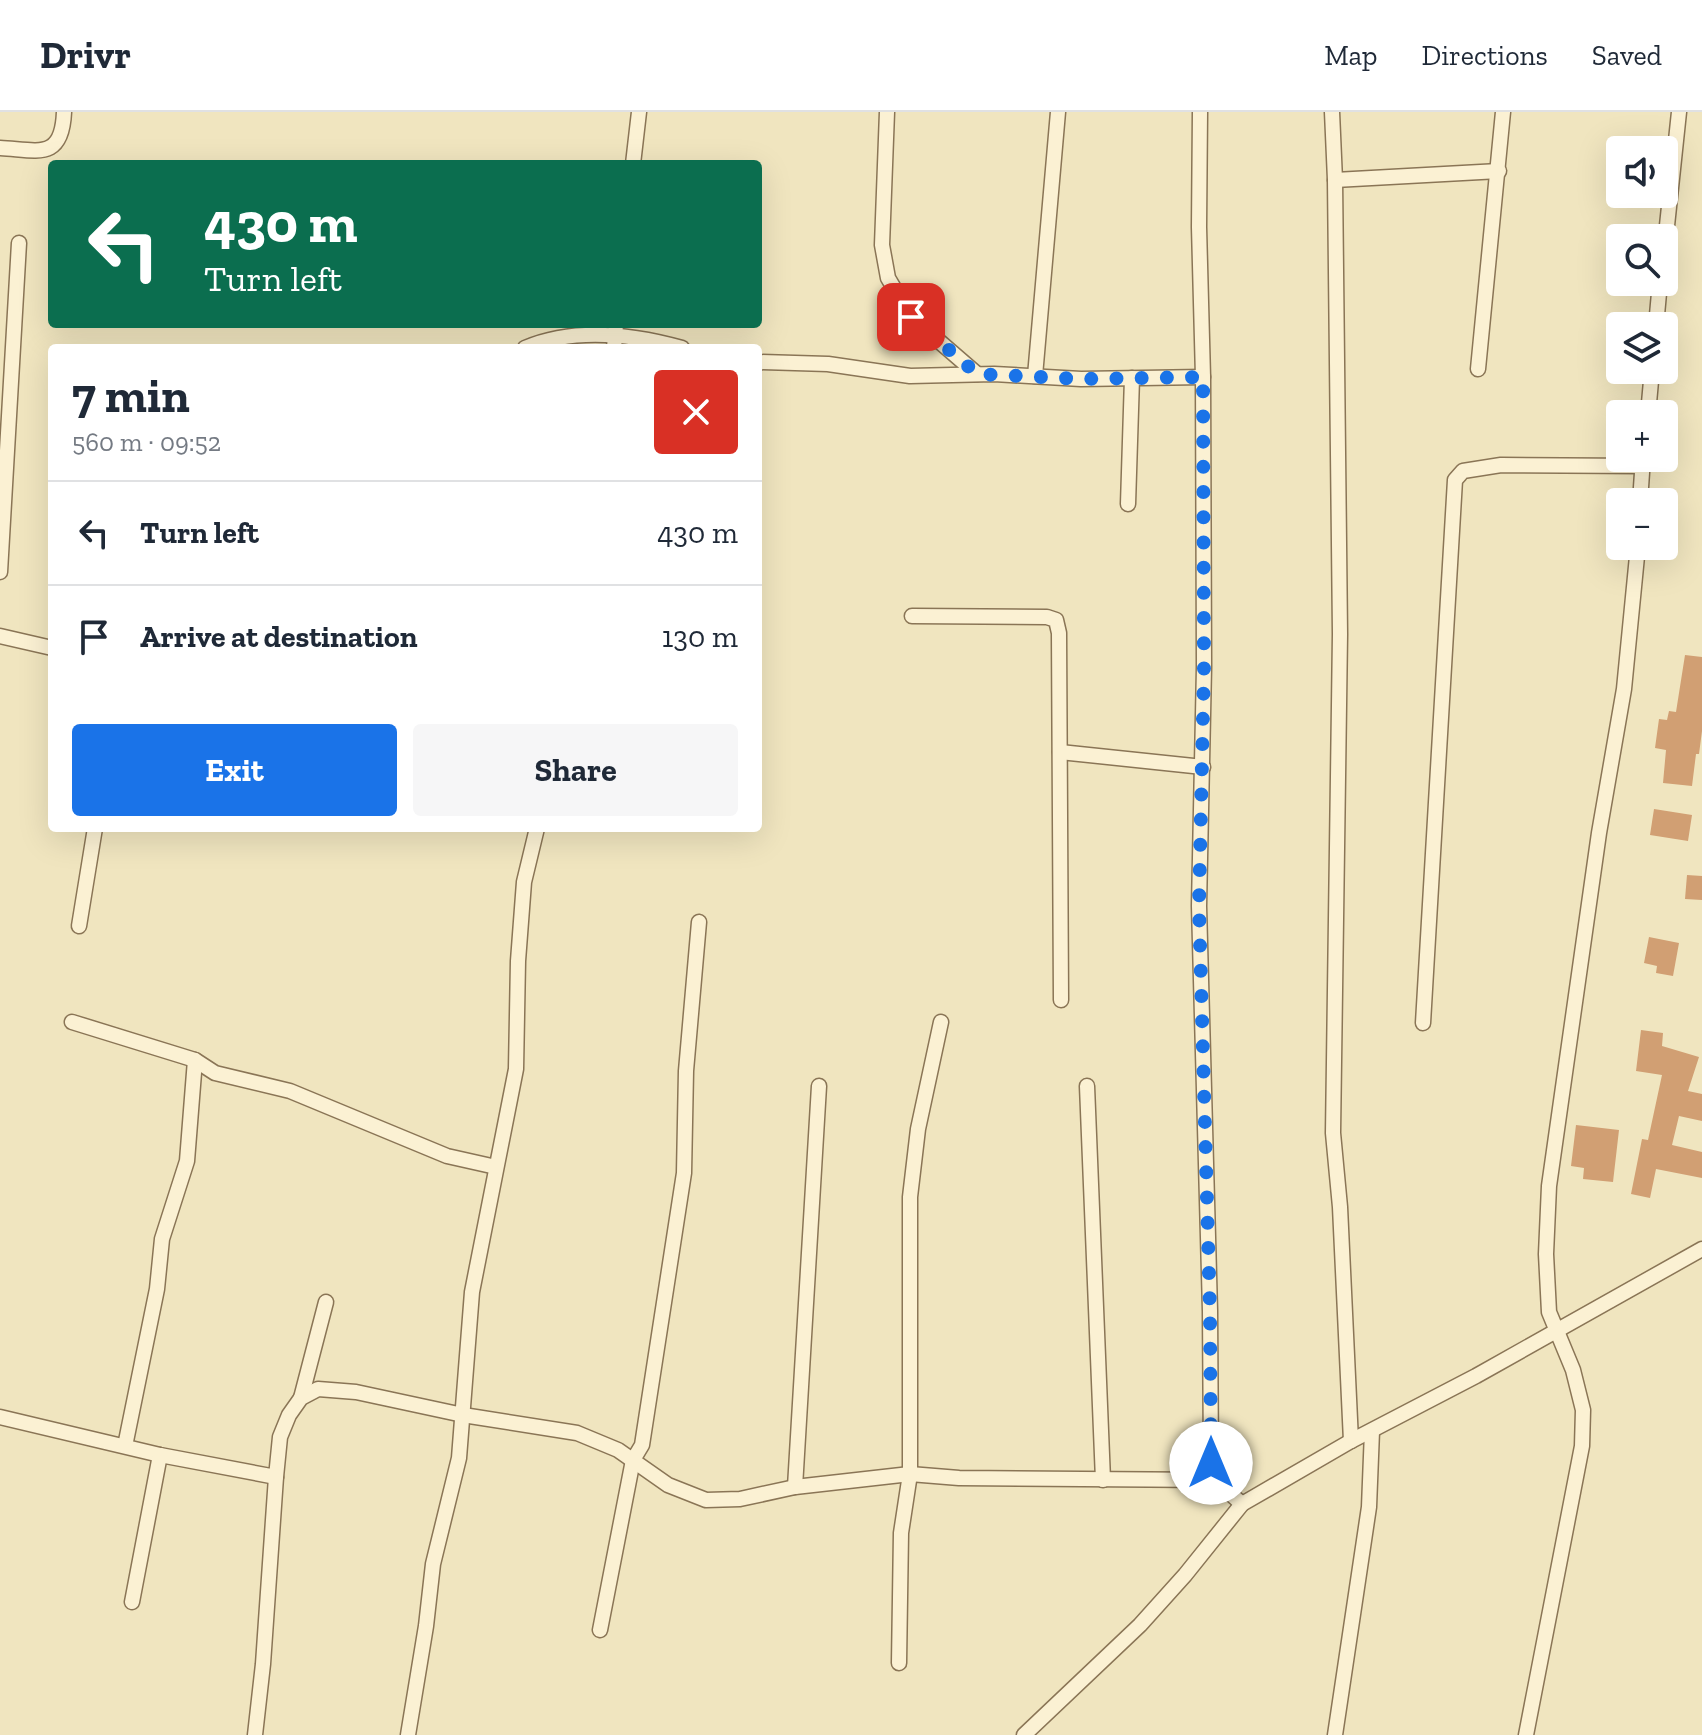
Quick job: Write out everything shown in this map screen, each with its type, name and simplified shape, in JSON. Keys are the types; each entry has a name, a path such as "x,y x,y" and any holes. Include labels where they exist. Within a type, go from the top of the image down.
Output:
{"street":[{"path":"0,148 43,151 57,144 63,131 64,112"},
{"path":"633,160 639,112"},
{"path":"887,112 882,245 888,278 911,317 977,374"},
{"path":"1035,376 1058,112"},
{"path":"1200,112 1203,767 1199,906 1211,1463 1215,1480 1242,1504"},
{"path":"1332,112 1340,634 1333,1133 1340,1207 1351,1441"},
{"path":"1478,369 1503,112"},
{"path":"1667,224 1679,112"},
{"path":"1335,180 1499,171"},
{"path":"0,572 19,243"},
{"path":"535,344 551,338 615,336 668,344"},
{"path":"762,362 828,364 910,376 977,374 1081,379 1203,377"},
{"path":"1128,504 1132,378"},
{"path":"1423,1023 1455,480 1463,471 1501,465 1606,463"},
{"path":"1526,1735 1582,1446 1583,1410 1573,1370 1549,1312 1546,1254 1549,1186 1599,833 1624,689 1637,560"},
{"path":"912,616 1047,617 1056,620 1059,633 1061,1000"},
{"path":"0,636 48,647"},
{"path":"1060,752 1203,767"},
{"path":"79,926 94,832"},
{"path":"408,1735 433,1564 459,1458 472,1292 516,1069 518,961 524,882 536,832"},
{"path":"600,1630 633,1460 642,1445 684,1173 686,1071 699,922"},
{"path":"72,1022 195,1060 215,1073 290,1091 447,1156 496,1167"},
{"path":"899,1663 901,1533 910,1474 910,1197 918,1129 941,1022"},
{"path":"125,1446 157,1289 162,1239 187,1161 195,1060"},
{"path":"795,1487 819,1086"},
{"path":"1087,1086 1103,1480"},
{"path":"1024,1735 1140,1625 1242,1504 1702,1249"},
{"path":"255,1735 280,1437 289,1415 301,1398 326,1302"},
{"path":"301,1398 318,1389 356,1392 463,1415 577,1433 618,1450 668,1485 706,1500 740,1499 795,1487 910,1474 959,1478 1215,1480"},
{"path":"0,1417 160,1455 276,1477"},
{"path":"1335,1735 1369,1507 1372,1431"},
{"path":"132,1602 160,1455"}],"building":[{"path":"1685,655 1702,657 1702,731 1692,786 1663,783 1666,750 1655,748 1659,719 1667,720 1669,711 1676,712"},
{"path":"1654,809 1692,815 1688,841 1650,835"},
{"path":"1687,875 1702,876 1702,900 1685,899"},
{"path":"1649,937 1679,943 1673,976 1656,973 1657,966 1644,963"},
{"path":"1641,1030 1663,1033 1662,1046 1699,1057 1688,1091 1702,1094 1702,1121 1679,1116 1672,1145 1702,1152 1702,1178 1656,1169 1650,1198 1631,1194 1642,1139 1648,1140 1662,1075 1636,1071"},
{"path":"1576,1125 1619,1130 1613,1182 1583,1179 1584,1168 1571,1166"}],"route":[{"path":"911,317 977,374 1081,379 1203,377 1204,667 1199,906 1211,1463"}]}
